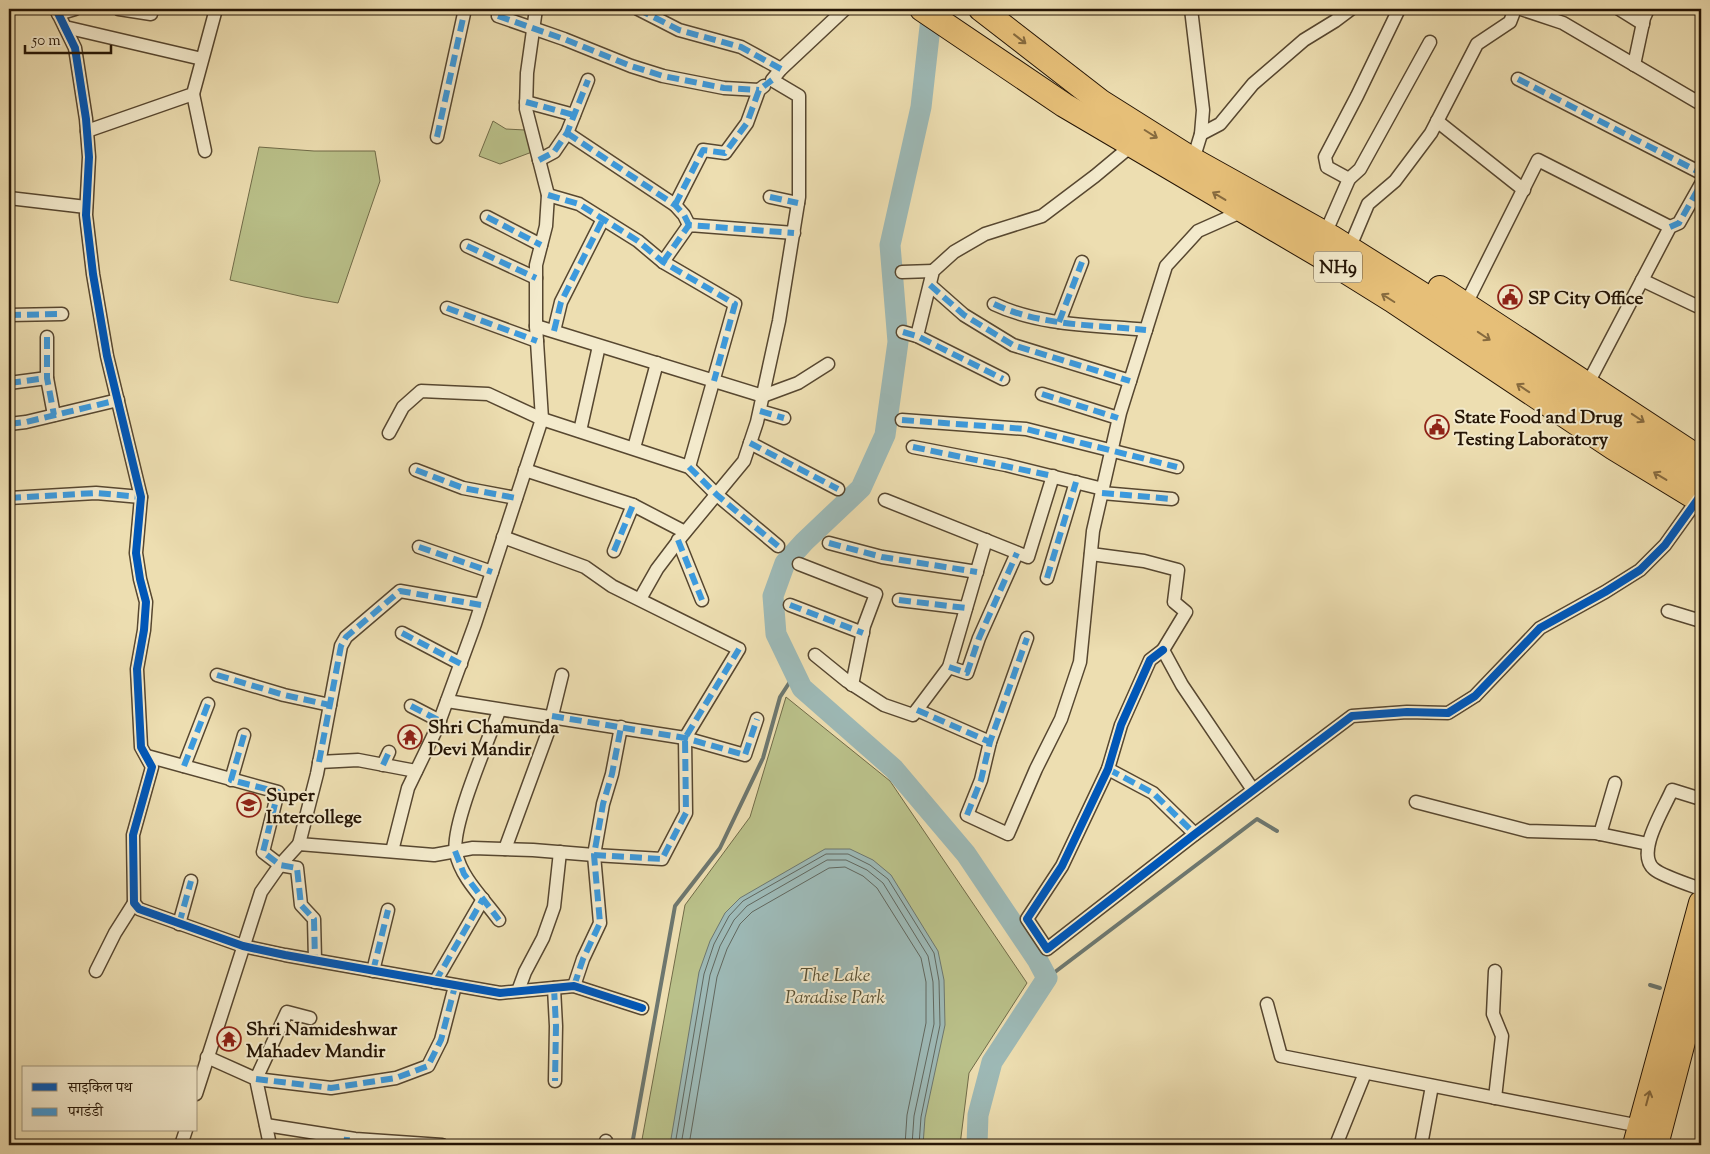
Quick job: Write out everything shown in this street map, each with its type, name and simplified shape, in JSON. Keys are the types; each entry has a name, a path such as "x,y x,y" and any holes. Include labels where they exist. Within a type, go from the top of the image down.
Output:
{"highway":[{"name":"NH9","path":"922,9 1064,105 1131,146 1188,168 1284,211 1328,227 1352,241 1462,311 1583,392 1616,425 1700,493"},
{"name":"NH9","path":"981,9 1243,211 1392,300 1614,448 1700,493"},
{"path":"1583,392 1701,460"},
{"path":"1638,1136 1701,903"},
{"path":"1656,1145 1701,973"}],"street":[{"path":"75,9 57,11 75,48 87,131 89,157 86,208 95,283 107,356 142,497 136,553 146,602 144,630 137,669 141,747 152,767 133,835 134,903 114,933 96,971"},
{"path":"119,9 151,14"},
{"path":"205,151 193,94 216,9"},
{"path":"437,137 465,9"},
{"path":"392,851 408,788 447,702 542,419 536,326 536,265 546,226 548,195 526,109 527,73 536,9"},
{"path":"638,9 679,30 741,47 781,69"},
{"path":"675,205 703,150 725,153 747,123 759,90 772,80 781,69 845,9"},
{"path":"1188,168 1201,134 1203,110 1191,9"},
{"path":"1201,134 1220,124 1252,84 1304,40 1351,9"},
{"path":"1349,178 1327,167 1325,157 1399,9"},
{"path":"1352,241 1368,204 1395,181 1431,133 1477,44 1510,22 1515,9"},
{"path":"1521,9 1563,23 1701,104"},
{"path":"1619,9 1643,24"},
{"path":"1634,65 1648,9"},
{"path":"498,16 564,38 631,66 663,76 724,88 759,90"},
{"path":"65,27 202,59"},
{"path":"1328,227 1349,178 1360,169 1430,42"},
{"path":"1518,79 1701,174"},
{"path":"539,160 554,152 567,133 588,80"},
{"path":"640,599 658,569 682,536 744,461 760,411 779,321 798,203 799,96 772,80"},
{"path":"87,131 193,94"},
{"path":"526,102 574,115"},
{"path":"1437,121 1524,190"},
{"path":"567,133 675,205 684,215 689,225"},
{"path":"917,336 933,271 954,252 985,234 1042,216 1131,146"},
{"path":"1462,311 1538,160 1670,227"},
{"path":"1583,392 1670,227 1680,223 1701,184"},
{"path":"548,195 579,204 638,241 663,262 735,304 689,467"},
{"path":"770,197 798,203"},
{"path":"9,198 86,208"},
{"path":"1027,638 990,742 980,780 967,815 1008,834 1036,769 1061,719 1080,662 1093,531 1118,418 1166,266 1198,231 1243,211"},
{"path":"487,217 541,246"},
{"path":"554,331 561,302 603,219"},
{"path":"689,225 794,234"},
{"path":"663,262 689,225"},
{"path":"467,246 536,278"},
{"path":"1059,322 1082,262"},
{"path":"902,272 933,271"},
{"path":"1642,280 1701,308"},
{"path":"930,286 964,315 1013,345 1130,381"},
{"path":"994,304 1014,313 1059,322 1146,330"},
{"path":"447,308 537,341"},
{"path":"9,315 62,314"},
{"path":"536,326 763,396 798,383 828,364"},
{"path":"903,332 917,336 1002,379"},
{"path":"47,336 47,378 54,415"},
{"path":"580,431 599,346"},
{"path":"634,448 657,364"},
{"path":"9,383 47,378"},
{"path":"389,433 403,407 421,391 488,394 542,419 689,467 717,495 778,546"},
{"path":"1042,394 1118,418"},
{"path":"9,424 26,422 118,400"},
{"path":"760,411 784,418"},
{"path":"902,420 1026,430 1177,468"},
{"path":"750,443 838,489"},
{"path":"913,448 1053,476 1102,491 1172,499"},
{"path":"416,470 463,488 516,498"},
{"path":"525,470 633,505 682,536 702,600"},
{"path":"885,500 1028,557 1053,476"},
{"path":"1047,578 1076,482"},
{"path":"9,498 96,493 142,497"},
{"path":"1091,554 1144,561 1178,570 1174,602 1186,612 1163,650 1150,660 1121,725 1108,769 1062,866 1027,919 1047,949 1195,834 1352,716 1407,712 1448,713 1475,696 1540,628 1640,570 1665,545 1700,493"},
{"path":"614,550 633,505"},
{"path":"299,844 434,855 473,848 662,859 686,813 685,738 739,649 612,586 585,568 503,537"},
{"path":"815,655 852,685 884,705 913,716 949,667 986,540"},
{"path":"829,543 882,556 976,572"},
{"path":"419,547 492,572"},
{"path":"949,667 967,673 979,638 1017,553"},
{"path":"799,564 876,594 862,633 852,685"},
{"path":"198,1087 261,892 280,865 299,844 319,762 341,646 346,637 400,590 481,605"},
{"path":"899,600 966,608"},
{"path":"790,605 862,633"},
{"path":"1668,612 1701,621"},
{"path":"402,633 460,664"},
{"path":"1163,650 1182,685 1253,790"},
{"path":"217,675 284,695 330,705"},
{"path":"504,849 548,732 562,675"},
{"path":"447,702 499,711 552,716 685,738 745,755 756,719"},
{"path":"184,766 208,704"},
{"path":"411,706 440,721"},
{"path":"917,710 990,742"},
{"path":"499,711 458,821 455,851 464,874 499,920"},
{"path":"574,986 583,959 600,923 594,856 603,804 612,774 621,727"},
{"path":"231,780 244,735"},
{"path":"384,764 389,752"},
{"path":"147,756 278,792 263,852 280,865 297,868 301,905 314,919 315,960"},
{"path":"319,762 358,760 416,771"},
{"path":"1108,769 1152,793 1195,834"},
{"path":"1600,834 1615,783"},
{"path":"1701,799 1672,790 1648,844 1648,860 1655,870 1701,889"},
{"path":"1416,802 1528,831 1600,834 1648,844"},
{"path":"518,992 525,972 543,938 554,907 560,852"},
{"path":"179,924 191,881"},
{"path":"435,982 483,899"},
{"path":"134,903 139,909 243,946 500,993 574,986 642,1008"},
{"path":"373,971 388,910"},
{"path":"1495,971 1493,1014 1502,1036 1495,1098"},
{"path":"207,1057 256,1079 331,1088 396,1078 428,1066 441,1040 455,986"},
{"path":"554,988 556,1026 554,1081"},
{"path":"1267,1004 1281,1056 1495,1098 1638,1136"},
{"path":"270,1145 256,1079 287,1012 310,1018"},
{"path":"1336,1145 1365,1073"},
{"path":"1421,1145 1432,1086"},
{"path":"266,1125 347,1141 442,1145"},
{"path":"181,1145 185,1132"}],"green space":[{"path":"493,121 506,129 525,130 532,152 500,164 479,156"},
{"path":"259,147 314,151 375,151 380,181 338,303 230,280"},
{"name":"The Lake Paradise Park","path":"786,697 890,781 1027,983 969,1073 960,1145 641,1145 685,905 750,817"}],"water":[{"path":"825,849 850,849 873,860 891,875 938,951 944,980 945,1025 925,1118 923,1145 670,1145 699,972 710,941 725,913 740,898"}],"waterway":[{"path":"932,9 921,107 890,245 898,342 885,435 861,488 804,542 785,563 773,596 776,634 802,688 894,769 966,854 1038,961 1047,978 992,1062 978,1115 977,1145"},
{"path":"632,1145 675,906 720,848 763,758 780,697 795,674"},
{"path":"1047,978 1257,819 1277,831"},
{"path":"1650,985 1660,988"}],"marked path":[{"path":"437,137 465,9"},
{"path":"638,9 679,30 741,47 781,69"},
{"path":"498,16 564,39 631,66 663,76 724,88 759,90"},
{"path":"1518,79 1701,173"},
{"path":"539,160 554,152 567,133 588,80"},
{"path":"675,205 703,150 725,153 747,123 759,90 772,80"},
{"path":"526,102 574,115"},
{"path":"567,133 675,205 684,215 689,225"},
{"path":"1670,227 1679,223 1701,184"},
{"path":"548,195 579,204 638,241 663,262 735,304 714,381"},
{"path":"770,197 798,203"},
{"path":"487,217 541,245"},
{"path":"554,331 561,302 603,219"},
{"path":"663,262 689,225 794,233"},
{"path":"467,246 536,278"},
{"path":"1059,322 1082,262"},
{"path":"930,285 964,315 1013,345 1130,381"},
{"path":"994,304 1030,317 1049,321 1146,330"},
{"path":"447,308 537,341"},
{"path":"9,315 62,314"},
{"path":"903,332 917,336 1003,379"},
{"path":"47,337 47,378 54,415"},
{"path":"9,383 47,378"},
{"path":"1042,394 1118,418"},
{"path":"9,424 26,422 118,400"},
{"path":"760,411 784,418"},
{"path":"902,420 1026,429 1177,467"},
{"path":"750,443 838,489"},
{"path":"913,447 1053,476"},
{"path":"689,467 717,495 778,546"},
{"path":"416,470 463,488 516,498"},
{"path":"1047,578 1076,482"},
{"path":"9,498 96,493 141,497"},
{"path":"1102,493 1172,499"},
{"path":"614,551 633,505"},
{"path":"678,540 702,600"},
{"path":"829,543 882,557 977,572"},
{"path":"419,547 492,572"},
{"path":"949,667 967,673 979,638 1017,553"},
{"path":"319,762 341,646 346,637 400,591 481,605"},
{"path":"899,600 966,608"},
{"path":"790,605 863,633"},
{"path":"402,633 461,664"},
{"path":"967,815 981,780 990,742 1027,638"},
{"path":"594,855 662,859 686,813 685,738 739,649"},
{"path":"217,675 284,695 330,705"},
{"path":"184,766 208,704"},
{"path":"411,706 440,721"},
{"path":"917,710 990,742"},
{"path":"552,716 685,738 745,755 757,719"},
{"path":"574,986 583,959 600,923 594,855 603,804 612,774 621,727"},
{"path":"244,735 231,780 278,792 263,852 280,865 297,868 301,905 314,919 315,960"},
{"path":"383,765 389,752"},
{"path":"1108,769 1153,793 1195,834"},
{"path":"455,851 464,874 499,920"},
{"path":"179,924 191,881"},
{"path":"435,982 483,899"},
{"path":"373,971 388,910"},
{"path":"256,1079 331,1088 396,1078 428,1066 441,1040 455,986"},
{"path":"554,988 556,1026 555,1081"},
{"path":"346,1145 347,1137"}],"cycle path":[{"path":"56,9 75,48 86,119 89,157 86,215 93,274 107,356 141,497 136,553 146,602 144,630 137,669 141,747 152,767 133,835 134,903 139,909 243,946 285,955 500,993 574,986 642,1008"},
{"path":"1163,650 1150,660 1121,725 1108,769 1062,866 1027,919 1047,949 1195,834 1352,716 1407,712 1448,713 1475,696 1540,628 1640,570 1665,545 1698,499"}],"place":[{"name":"SP City Office","path":"1510,297"},
{"name":"State Food and Drug Testing Laboratory","path":"1437,427"},
{"name":"Shri Chamunda Devi Mandir","path":"410,737"},
{"name":"Super Intercollege","path":"249,805"},
{"name":"Shri Namideshwar Mahadev Mandir","path":"229,1039"}]}
